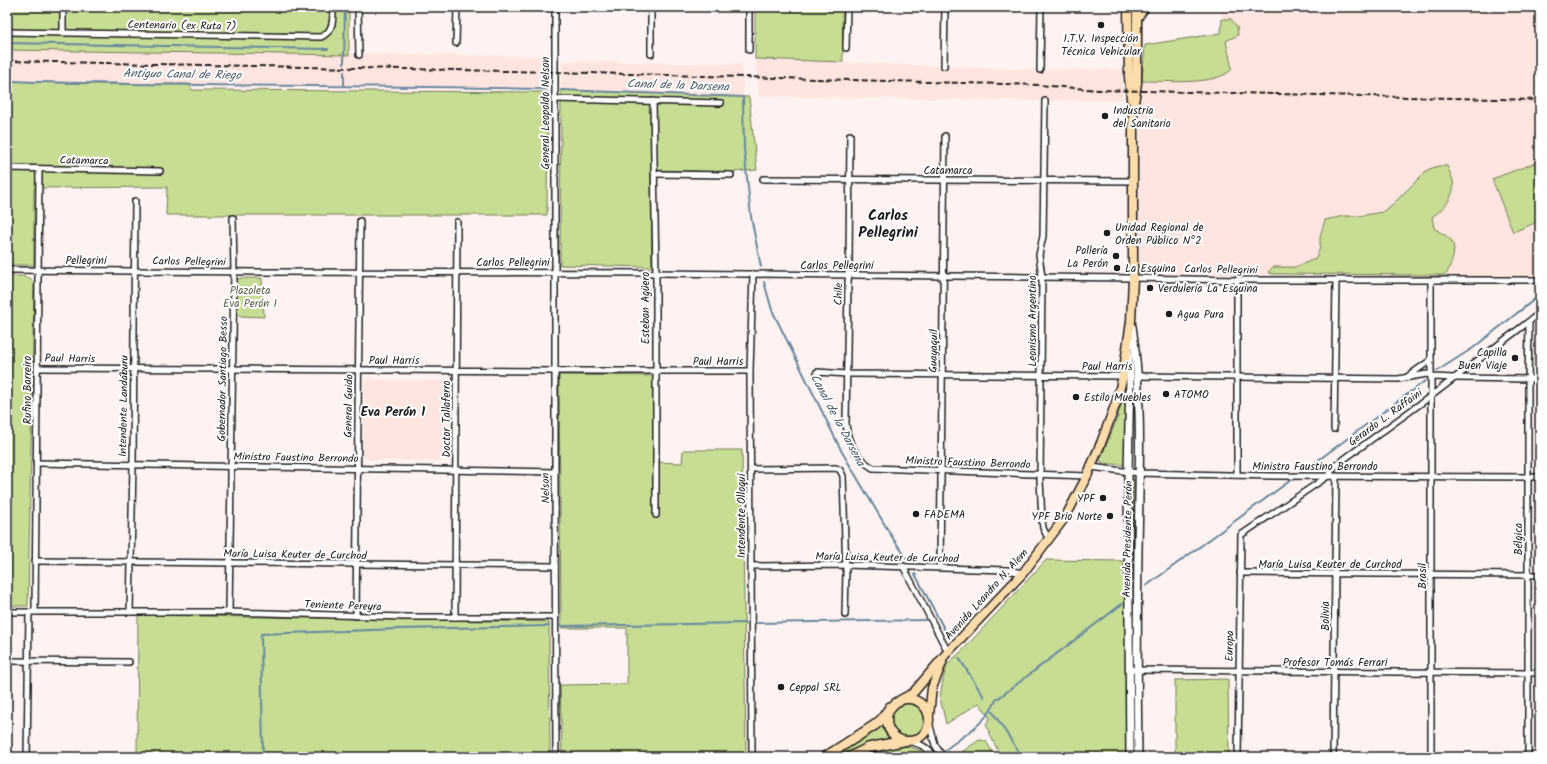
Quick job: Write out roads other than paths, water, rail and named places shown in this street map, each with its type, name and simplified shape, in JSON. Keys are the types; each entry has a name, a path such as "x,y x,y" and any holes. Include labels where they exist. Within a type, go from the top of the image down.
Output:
{"highway":[{"path":"825,757 875,725 882,719 890,707"},
{"path":"850,757 868,748 906,741"}],"main road":[{"name":"Avenida Presidente Perón","path":"1128,7 1128,77 1133,110"},
{"name":"Avenida Presidente Perón","path":"1137,7 1137,83 1133,110 1133,278 1128,349 1139,473 1137,670 1138,757"},
{"path":"1137,18 1145,7"},
{"name":"Avenida Presidente Perón","path":"1130,757 1128,473 1130,376 1137,359 1131,321"},
{"name":"Avenida Leandro N. Alem","path":"900,700 913,693 947,653 1023,574 1049,540 1066,516 1091,468 1116,403 1130,376"},
{"path":"1129,561 1138,562"},
{"name":"Avenida Leandro N. Alem","path":"929,719 932,688 936,675 947,653"},
{"path":"906,699 923,705 929,719 925,733 915,740 906,741 892,735 887,725 890,707 900,700 906,699"}],"street":[{"path":"63,7 63,33"},
{"name":"Centenario (ex Ruta 7)","path":"7,32 322,37 333,25 333,7"},
{"path":"358,7 359,56"},
{"path":"456,43 457,7"},
{"name":"General Leopoldo Nelson","path":"555,7 555,219"},
{"path":"651,7 651,54"},
{"path":"749,7 749,50"},
{"path":"846,48 847,7"},
{"path":"944,66 945,7"},
{"path":"1040,70 1041,7"},
{"path":"555,99 721,103"},
{"name":"Esteban Agüero","path":"654,101 656,515"},
{"name":"Leonismo Argentino","path":"1045,101 1043,236 1039,255 1042,277 1040,475 1043,528 1049,540"},
{"name":"Chile","path":"850,135 846,433 855,452"},
{"name":"Guayaquil","path":"940,567 945,136"},
{"name":"Catamarca","path":"7,168 160,171"},
{"name":"Rufino Barreiro","path":"27,757 28,661 35,561 39,169"},
{"path":"655,174 731,175"},
{"name":"Catamarca","path":"763,179 1133,181"},
{"name":"Intendente Landáburu","path":"130,612 135,201"},
{"name":"Gobernador Santiago Besso","path":"229,612 234,272 233,218"},
{"name":"Nelson","path":"555,219 554,472 556,757"},
{"name":"General Guido","path":"356,616 360,221"},
{"name":"Doctor Tallaferro","path":"455,617 457,222"},
{"path":"7,270 38,270"},
{"name":"Pellegrini","path":"38,270 135,271"},
{"name":"Carlos Pellegrini","path":"135,271 555,272 1238,280 1540,280"},
{"name":"Intendente Olloqui","path":"752,757 750,371 753,274"},
{"path":"1237,475 1238,280"},
{"path":"1334,430 1336,280"},
{"name":"Brasil","path":"1431,280 1431,757"},
{"name":"Gerardo L. Raffaini","path":"1241,535 1328,476 1336,465 1431,396 1540,313"},
{"name":"Bélgica","path":"1528,757 1529,322"},
{"path":"1406,378 1431,360"},
{"name":"Paul Harris","path":"37,368 456,371 750,371"},
{"name":"Paul Harris","path":"817,372 847,374 1398,379 1427,374 1454,378"},
{"path":"1454,378 1540,380"},
{"name":"Ministro Faustino Berrondo","path":"855,452 861,460 873,468 1087,476"},
{"name":"Ministro Faustino Berrondo","path":"36,463 554,472"},
{"path":"751,468 836,468 840,470 844,476 846,565 845,616"},
{"name":"Ministro Faustino Berrondo","path":"1091,468 1128,473 1540,477"},
{"name":"Bolivia","path":"1333,757 1336,476"},
{"name":"Europa","path":"1238,757 1241,535"},
{"name":"María Luisa Keuter de Curchod","path":"35,561 555,566"},
{"name":"María Luisa Keuter de Curchod","path":"751,566 846,565 940,567 1007,570 1023,574"},
{"path":"903,566 947,653"},
{"name":"María Luisa Keuter de Curchod","path":"1240,573 1540,575"},
{"name":"Teniente Pereyra","path":"7,612 229,612 356,616 555,617"},
{"path":"7,661 129,662"},
{"name":"Profesor Tomás Ferrari","path":"1129,670 1540,673"},
{"path":"929,719 935,745 943,757"},
{"path":"906,741 924,747 932,752 934,757"}],"waterway":[{"name":"Antiguo Canal de Riego","path":"344,64 345,7"},
{"path":"7,43 328,49"},
{"name":"Antiguo Canal de Riego","path":"344,72 344,85"},
{"name":"Antiguo Canal de Riego","path":"7,81 547,89"},
{"name":"Canal de la Darsena","path":"561,90 743,97 744,148 751,217 761,267"},
{"name":"Canal de la Darsena","path":"764,282 772,310 842,452 892,537 908,560"},
{"path":"1437,371 1473,348 1540,295"},
{"path":"1305,470 1425,381"},
{"path":"1146,586 1291,480"},
{"name":"Canal de la Darsena","path":"915,574 949,638"},
{"path":"945,750 981,722 992,708 996,700 1122,604"},
{"path":"755,623 926,620"},
{"path":"561,626 748,623"},
{"path":"263,757 261,634 549,626"},
{"name":"Canal de la Darsena","path":"959,658 984,697"},
{"name":"Canal de la Darsena","path":"992,711 1022,757"}],"railway":[{"path":"7,61 555,72 1039,85 1100,90 1540,100"}],"place":[{"name":"I.T.V. Inspección Técnica Vehicular","path":"1101,25"},
{"name":"Industria del Sanitario","path":"1105,116"},
{"name":"Unidad Regional de Orden Público Nº2","path":"1107,233"},
{"name":"Pollería La Perón","path":"1116,256"},
{"name":"La Esquina","path":"1117,268"},
{"name":"Verdulería La Esquina","path":"1150,288"},
{"name":"Agua Pura","path":"1169,314"},
{"name":"Capilla Buen Viaje","path":"1515,358"},
{"name":"ATOMO","path":"1166,394"},
{"name":"Estilo Muebles","path":"1076,397"},
{"name":"YPF","path":"1103,498"},
{"name":"FADEMA","path":"916,514"},
{"name":"YPF Brio Norte","path":"1110,516"},
{"name":"Ceppal SRL","path":"781,687"}],"district":[{"name":"Carlos Pellegrini","path":"888,224"},
{"name":"Eva Perón 1","path":"393,411"}],"park label":[{"name":"Plazoleta Eva Perón I","path":"250,296"}]}
